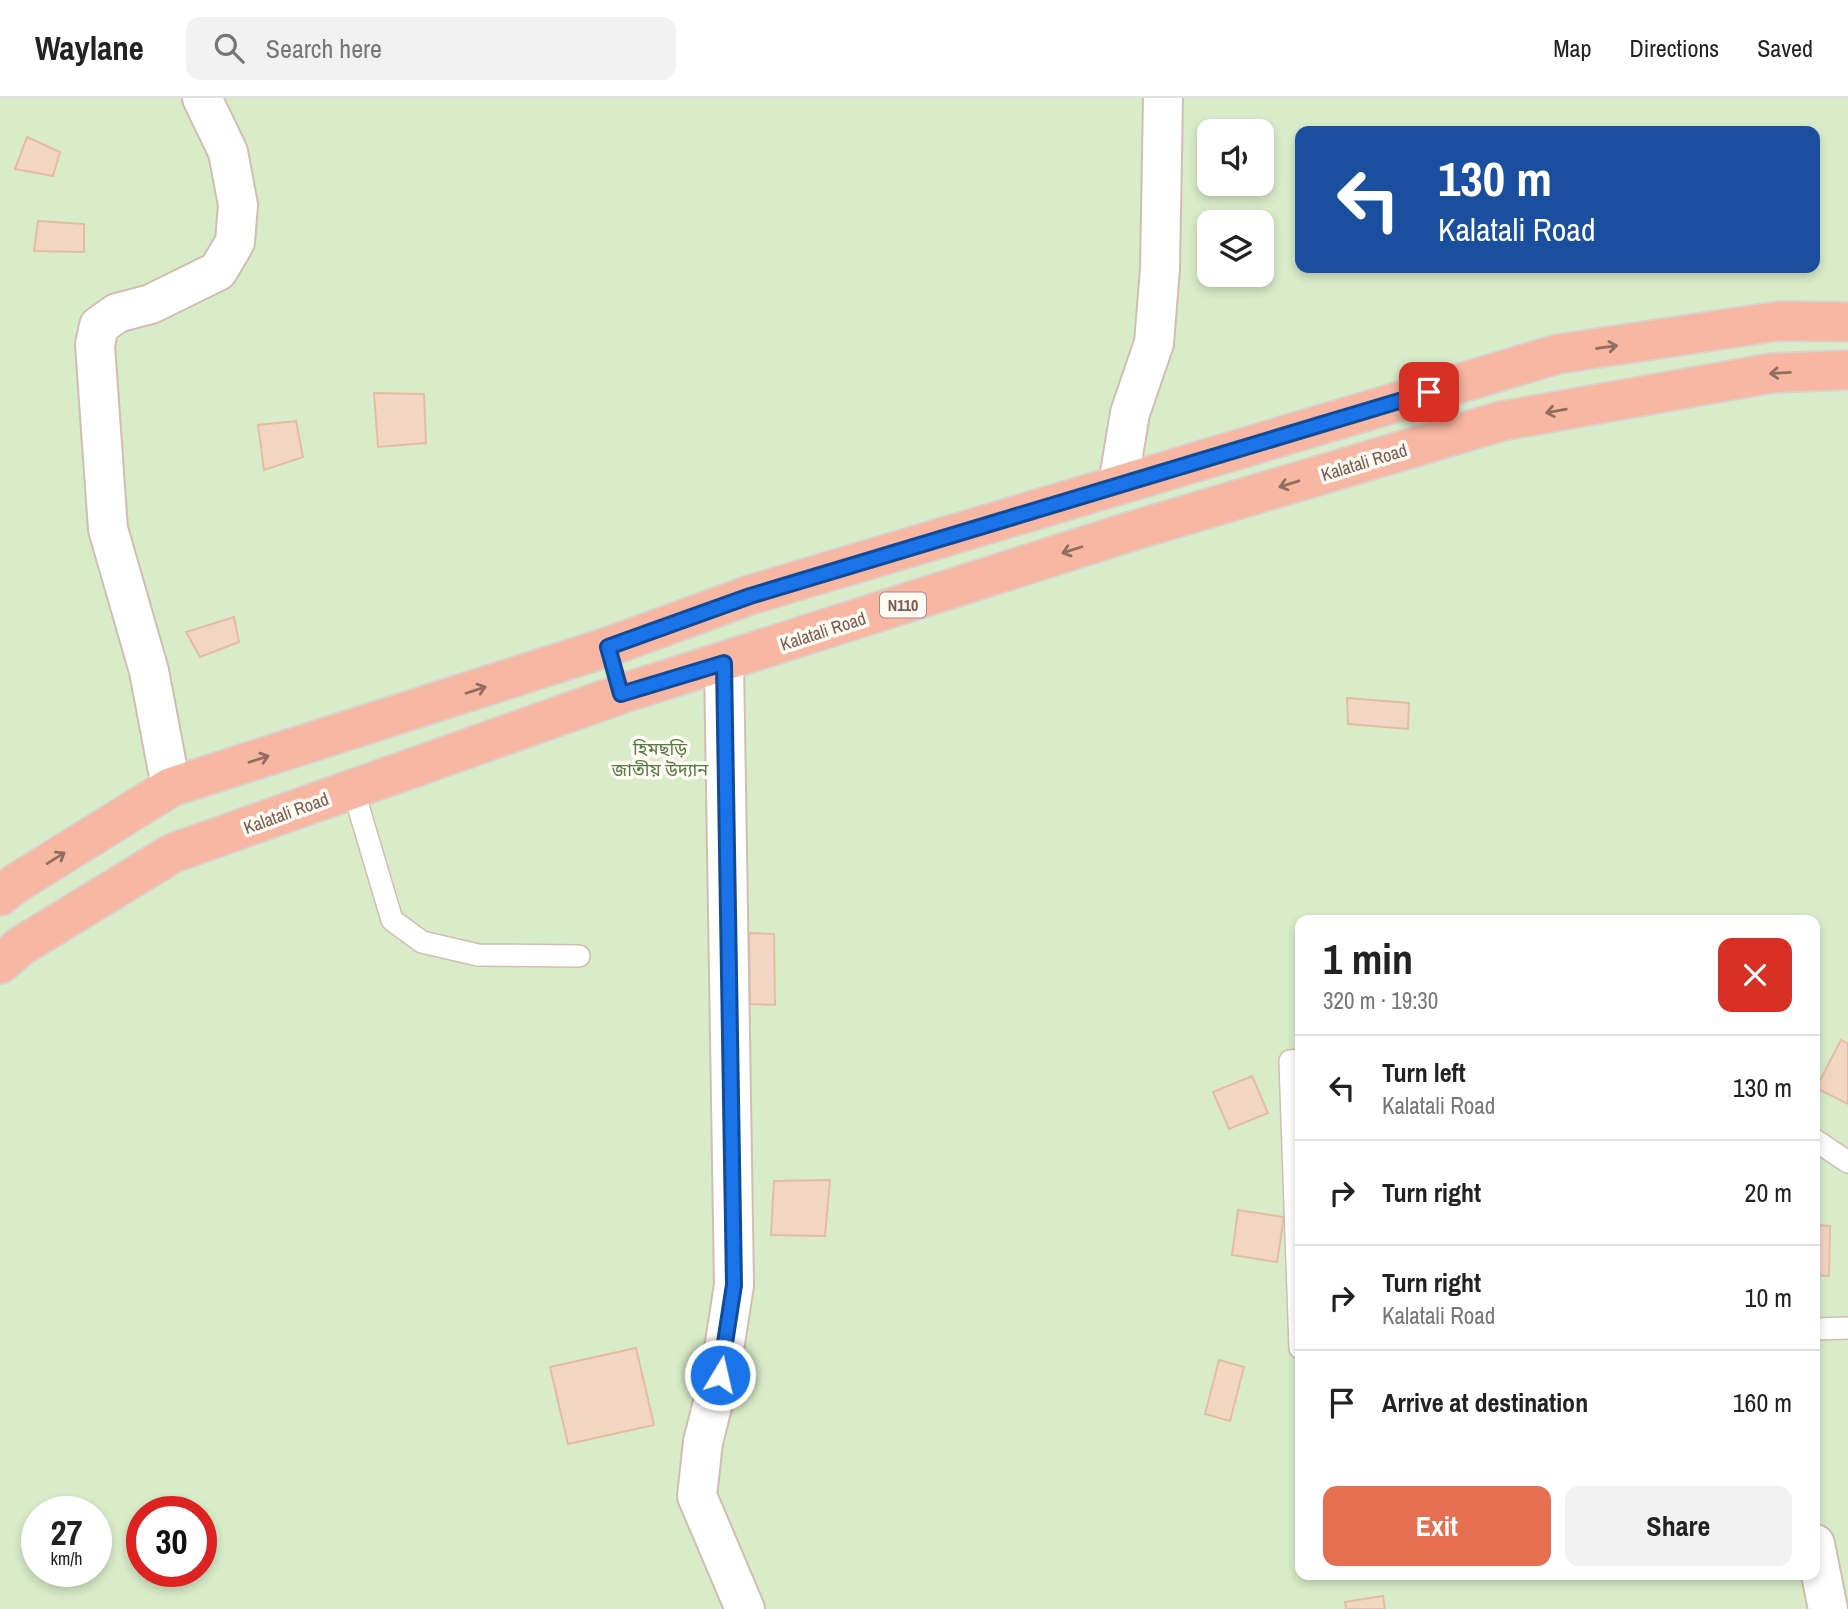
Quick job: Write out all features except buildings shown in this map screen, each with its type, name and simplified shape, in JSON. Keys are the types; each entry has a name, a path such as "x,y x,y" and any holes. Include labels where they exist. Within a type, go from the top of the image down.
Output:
{"highway":[{"path":"0,896 171,787 608,647 750,596 1559,354 1779,321 1848,322"},
{"name":"Kalatali Road","path":"0,964 21,946 173,853 621,694 1129,531 1502,421 1772,373 1848,370"},
{"path":"608,647 621,694"}],"street":[{"path":"171,787 149,671 108,529 95,345 99,326 117,313 151,304 218,271 235,242 238,205 228,152 202,98"},
{"path":"1118,485 1130,413 1154,343 1160,269 1163,98"},
{"path":"724,663 734,1285 720,1375 703,1442 697,1496 746,1609"},
{"path":"1820,1557 1833,1592"}],"lane":[{"path":"353,789 392,920 422,942 478,955 579,956"},
{"path":"1295,1060 1290,1061 1295,1204"},
{"path":"1820,1143 1848,1162"},
{"path":"1820,1329 1848,1328"}],"green space":[{"name":"হিমছড়ি জাতীয় উদ্যান","path":"0,98 1848,98 1848,1609 0,1609"}],"route":[{"path":"720,1375 734,1285 730,853 724,663 621,694 608,647 750,596 1429,392"}]}
